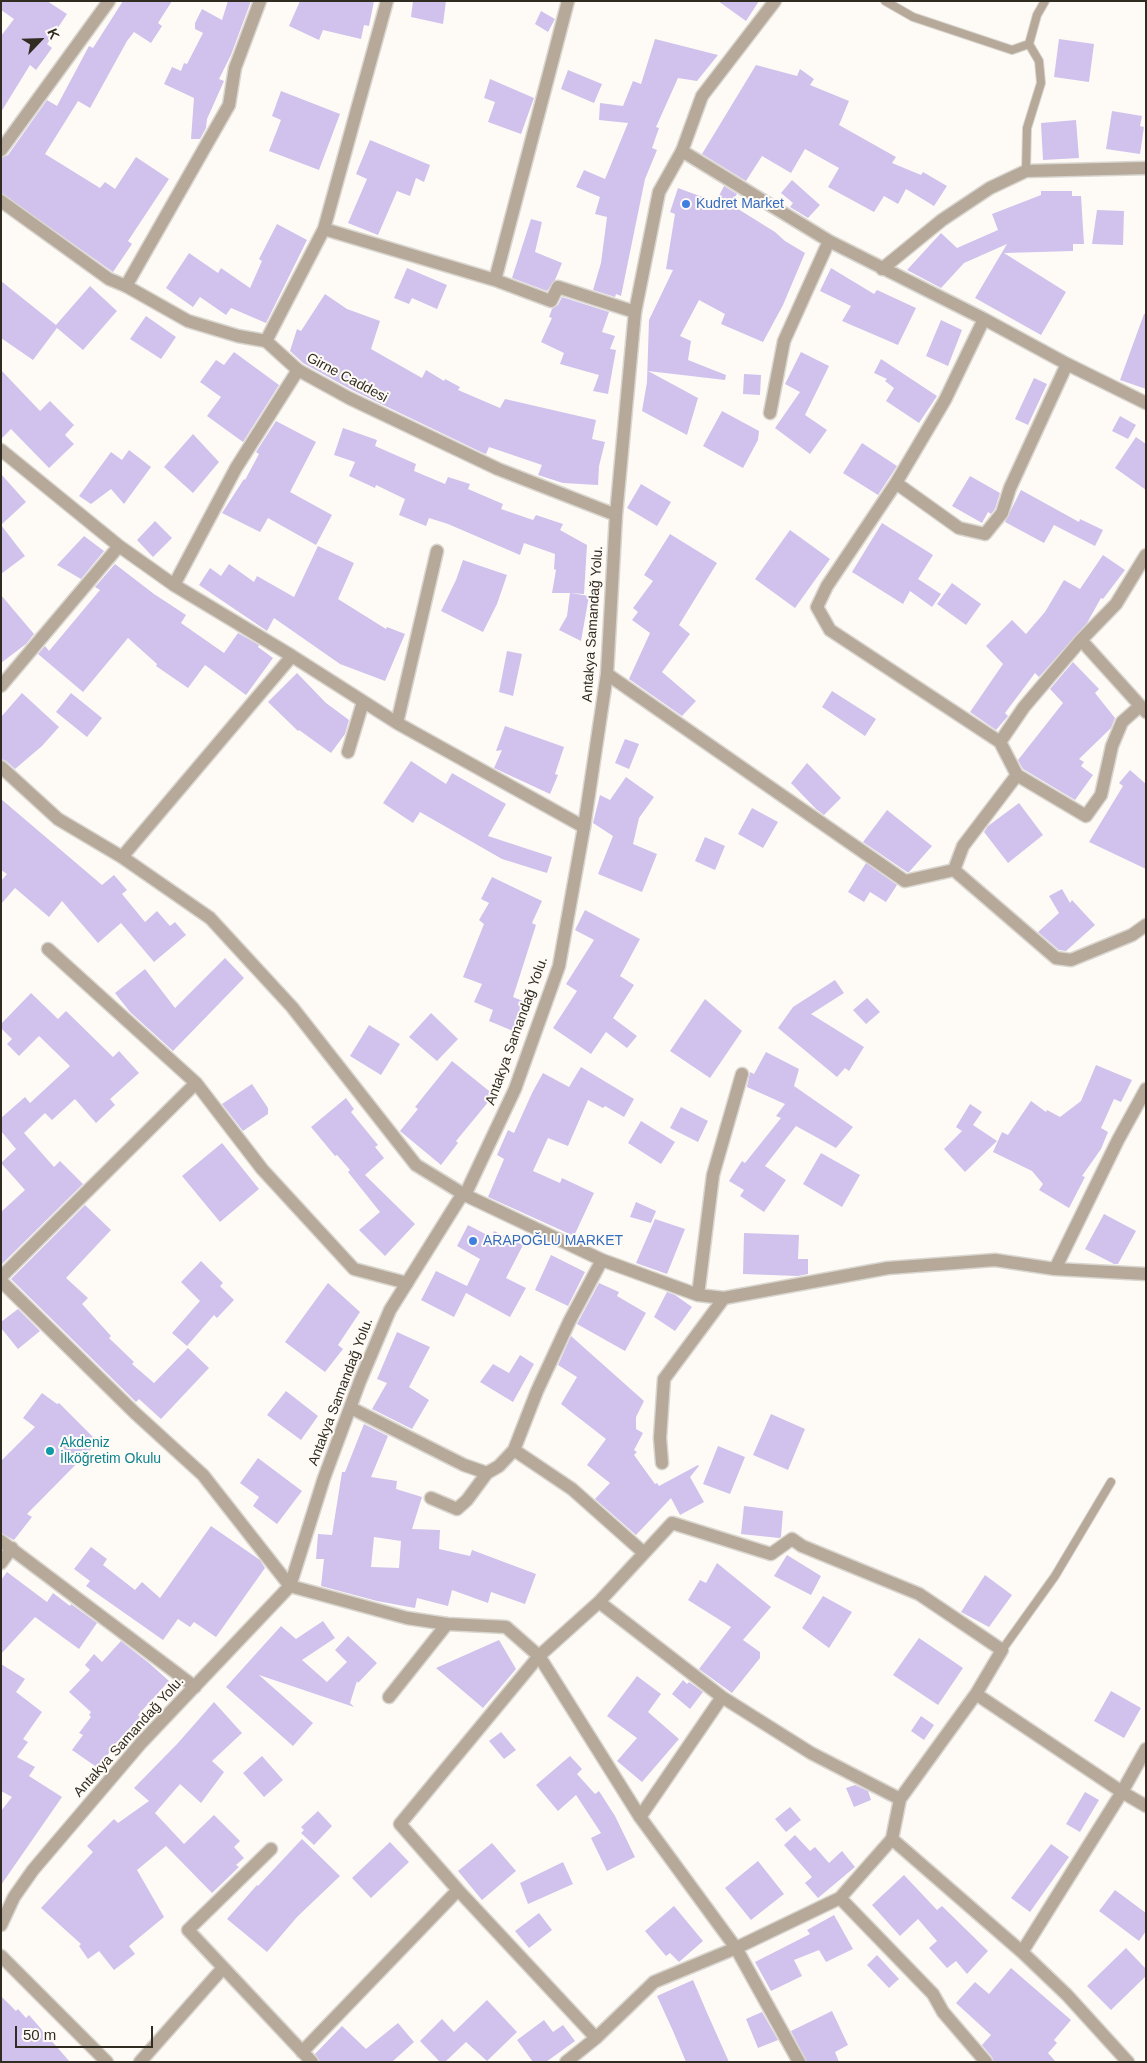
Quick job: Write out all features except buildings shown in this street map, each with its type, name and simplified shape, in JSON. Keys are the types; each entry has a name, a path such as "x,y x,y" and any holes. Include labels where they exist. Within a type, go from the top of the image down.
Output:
{"street":[{"path":"1,150 109,1"},
{"path":"126,286 229,105 235,68 260,1"},
{"path":"1,202 109,279 126,286 188,321 238,336 266,341 324,229 387,1"},
{"path":"495,280 568,1"},
{"name":"Antakya Samandağ Yolu.","path":"1,1924 14,1897 33,1870 141,1743 290,1586 324,1478 390,1310 460,1198 465,1195 516,1088 559,966 584,827 607,674 616,515 635,312 659,192 682,151 702,96 775,1"},
{"path":"682,151 829,241 1146,403"},
{"path":"882,268 942,220 982,194 1026,171 1146,168"},
{"path":"324,229 495,280 551,301 558,287 635,312"},
{"path":"770,413 784,341 829,241"},
{"path":"984,319 945,400 896,483 827,586 817,607 830,630 1000,742 1018,775 1086,816 1101,795 1112,746 1122,722 1143,709 1081,640"},
{"name":"Girne Caddesi","path":"266,341 298,370 350,398 498,469 616,515"},
{"path":"896,483 960,528 985,534 1002,513 1010,488 1067,364"},
{"path":"174,586 236,468 298,370"},
{"path":"1,450 119,546 174,586 292,656 397,723 584,827"},
{"path":"1,686 119,546"},
{"path":"397,723 437,551"},
{"path":"1000,742 1024,707 1081,640 1116,604 1146,555"},
{"path":"122,857 292,656"},
{"path":"607,674 905,881 954,870"},
{"path":"348,752 363,702"},
{"path":"1,767 58,818 122,857 210,918 292,1008 416,1165 465,1195 602,1260 698,1295 724,1298 888,1268 995,1260 1055,1269 1146,1274"},
{"path":"954,870 963,846 1018,775"},
{"path":"954,870 1056,958 1071,960 1132,935 1146,925"},
{"path":"48,949 196,1083 262,1169 354,1269 407,1283"},
{"path":"698,1295 713,1175 742,1074"},
{"path":"1,1277 196,1083"},
{"path":"1055,1269 1118,1140 1146,1090"},
{"path":"431,1498 457,1509 467,1500 487,1473 499,1466 514,1450 537,1391 570,1320 602,1260"},
{"path":"1,1281 135,1413 203,1475 290,1586 407,1618 447,1624 506,1627 539,1656 640,1817 736,1948 799,2062"},
{"path":"662,1463 660,1438 664,1380 724,1298"},
{"path":"351,1408 464,1465 487,1473"},
{"path":"514,1450 572,1488 644,1553"},
{"path":"566,2062 596,2038 654,1982 736,1948 840,1898 892,1839 900,1799 976,1694 1002,1650 919,1594 802,1546 792,1540 771,1554 672,1523 599,1602 539,1656 400,1824 458,1890 596,2038"},
{"path":"1,1563 6,1544 195,1687"},
{"path":"599,1602 722,1696 810,1753 900,1799"},
{"path":"389,1697 447,1624"},
{"path":"976,1694 1122,1792 1146,1806"},
{"path":"640,1817 722,1696"},
{"path":"1022,1952 1122,1792 1146,1749"},
{"path":"892,1839 1022,1952 1067,1995 1128,2062"},
{"path":"270,1849 188,1930 312,2062"},
{"path":"302,2052 458,1890"},
{"path":"840,1898 933,1994 943,2012 986,2062"},
{"path":"1,1956 107,2062"},
{"path":"140,2062 223,1968"}],"lane":[{"path":"885,1 913,17 1012,50 1029,44"},
{"path":"1026,171 1028,128 1041,83 1039,61 1029,44 1037,15 1045,1"},
{"path":"1002,1650 1055,1576 1111,1482"}],"place":[{"name":"Kudret Market","path":"686,204"},
{"name":"ARAPOĞLU MARKET","path":"473,1241"},
{"name":"Akdeniz İlköğretim Okulu","path":"50,1451"}]}
